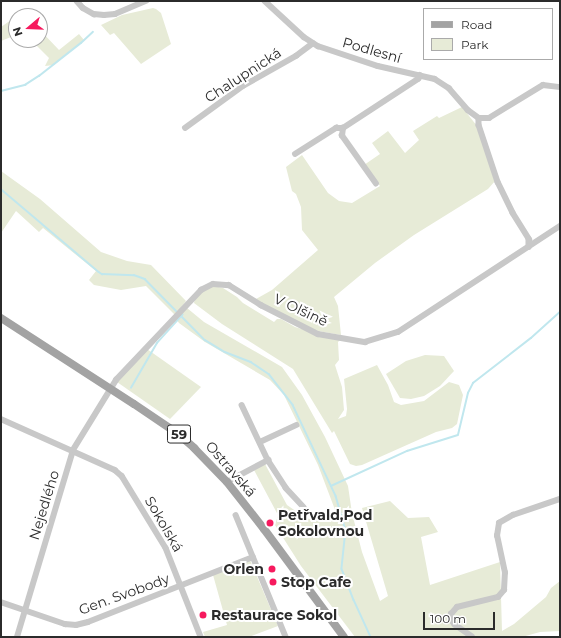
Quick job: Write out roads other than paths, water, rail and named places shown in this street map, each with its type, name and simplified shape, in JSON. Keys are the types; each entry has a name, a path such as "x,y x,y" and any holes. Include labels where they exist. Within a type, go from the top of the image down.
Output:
{"main road":[{"name":"Ostravská","path":"1,318 178,433 227,482 344,637"}],"street":[{"path":"77,1 84,8 94,14 104,15 115,14 146,1"},
{"name":"Podlesní","path":"265,1 313,43 346,57 435,79 449,88 468,110 479,118"},
{"name":"Chalupnická","path":"185,128 243,86 296,56 313,43"},
{"path":"295,154 336,128 343,128 418,79 420,75"},
{"path":"529,247 529,239 513,213 498,182 479,125 479,118 489,118 543,85 560,87"},
{"path":"343,128 342,136 376,184"},
{"name":"V Olšině","path":"110,388 201,290 213,284 229,285 261,305 318,334 365,342 398,332 560,226"},
{"name":"Nejedlého","path":"17,637 73,450 110,388"},
{"path":"242,405 268,460 286,488 304,507"},
{"name":"Sokolská","path":"1,419 73,450 115,470 122,476 166,548 201,637"},
{"path":"260,442 296,424"},
{"path":"227,482 268,460"},
{"path":"472,637 455,625 451,620 452,614 457,607 498,597 504,590 505,573 497,536 499,523 513,515 560,500"},
{"path":"236,515 286,637"},
{"name":"Gen. Svobody","path":"1,602 25,609 64,624 76,625 88,622 253,557"}],"waterway":[{"path":"1,91 25,85 39,76 93,32"},
{"path":"1,189 99,272 102,274 134,275 145,279 205,340 225,352 251,362 269,374 293,405 336,496 346,530 342,569 371,637"},
{"path":"331,486 407,451 458,435 468,393 473,383 531,338 560,312"},
{"path":"131,388 157,343 182,315"}],"place":[{"name":"Petřvald,Pod Sokolovnou","path":"270,523"},
{"name":"Orlen","path":"272,569"},
{"name":"Stop Cafe","path":"273,582"},
{"name":"Restaurace Sokol","path":"203,615"}]}
